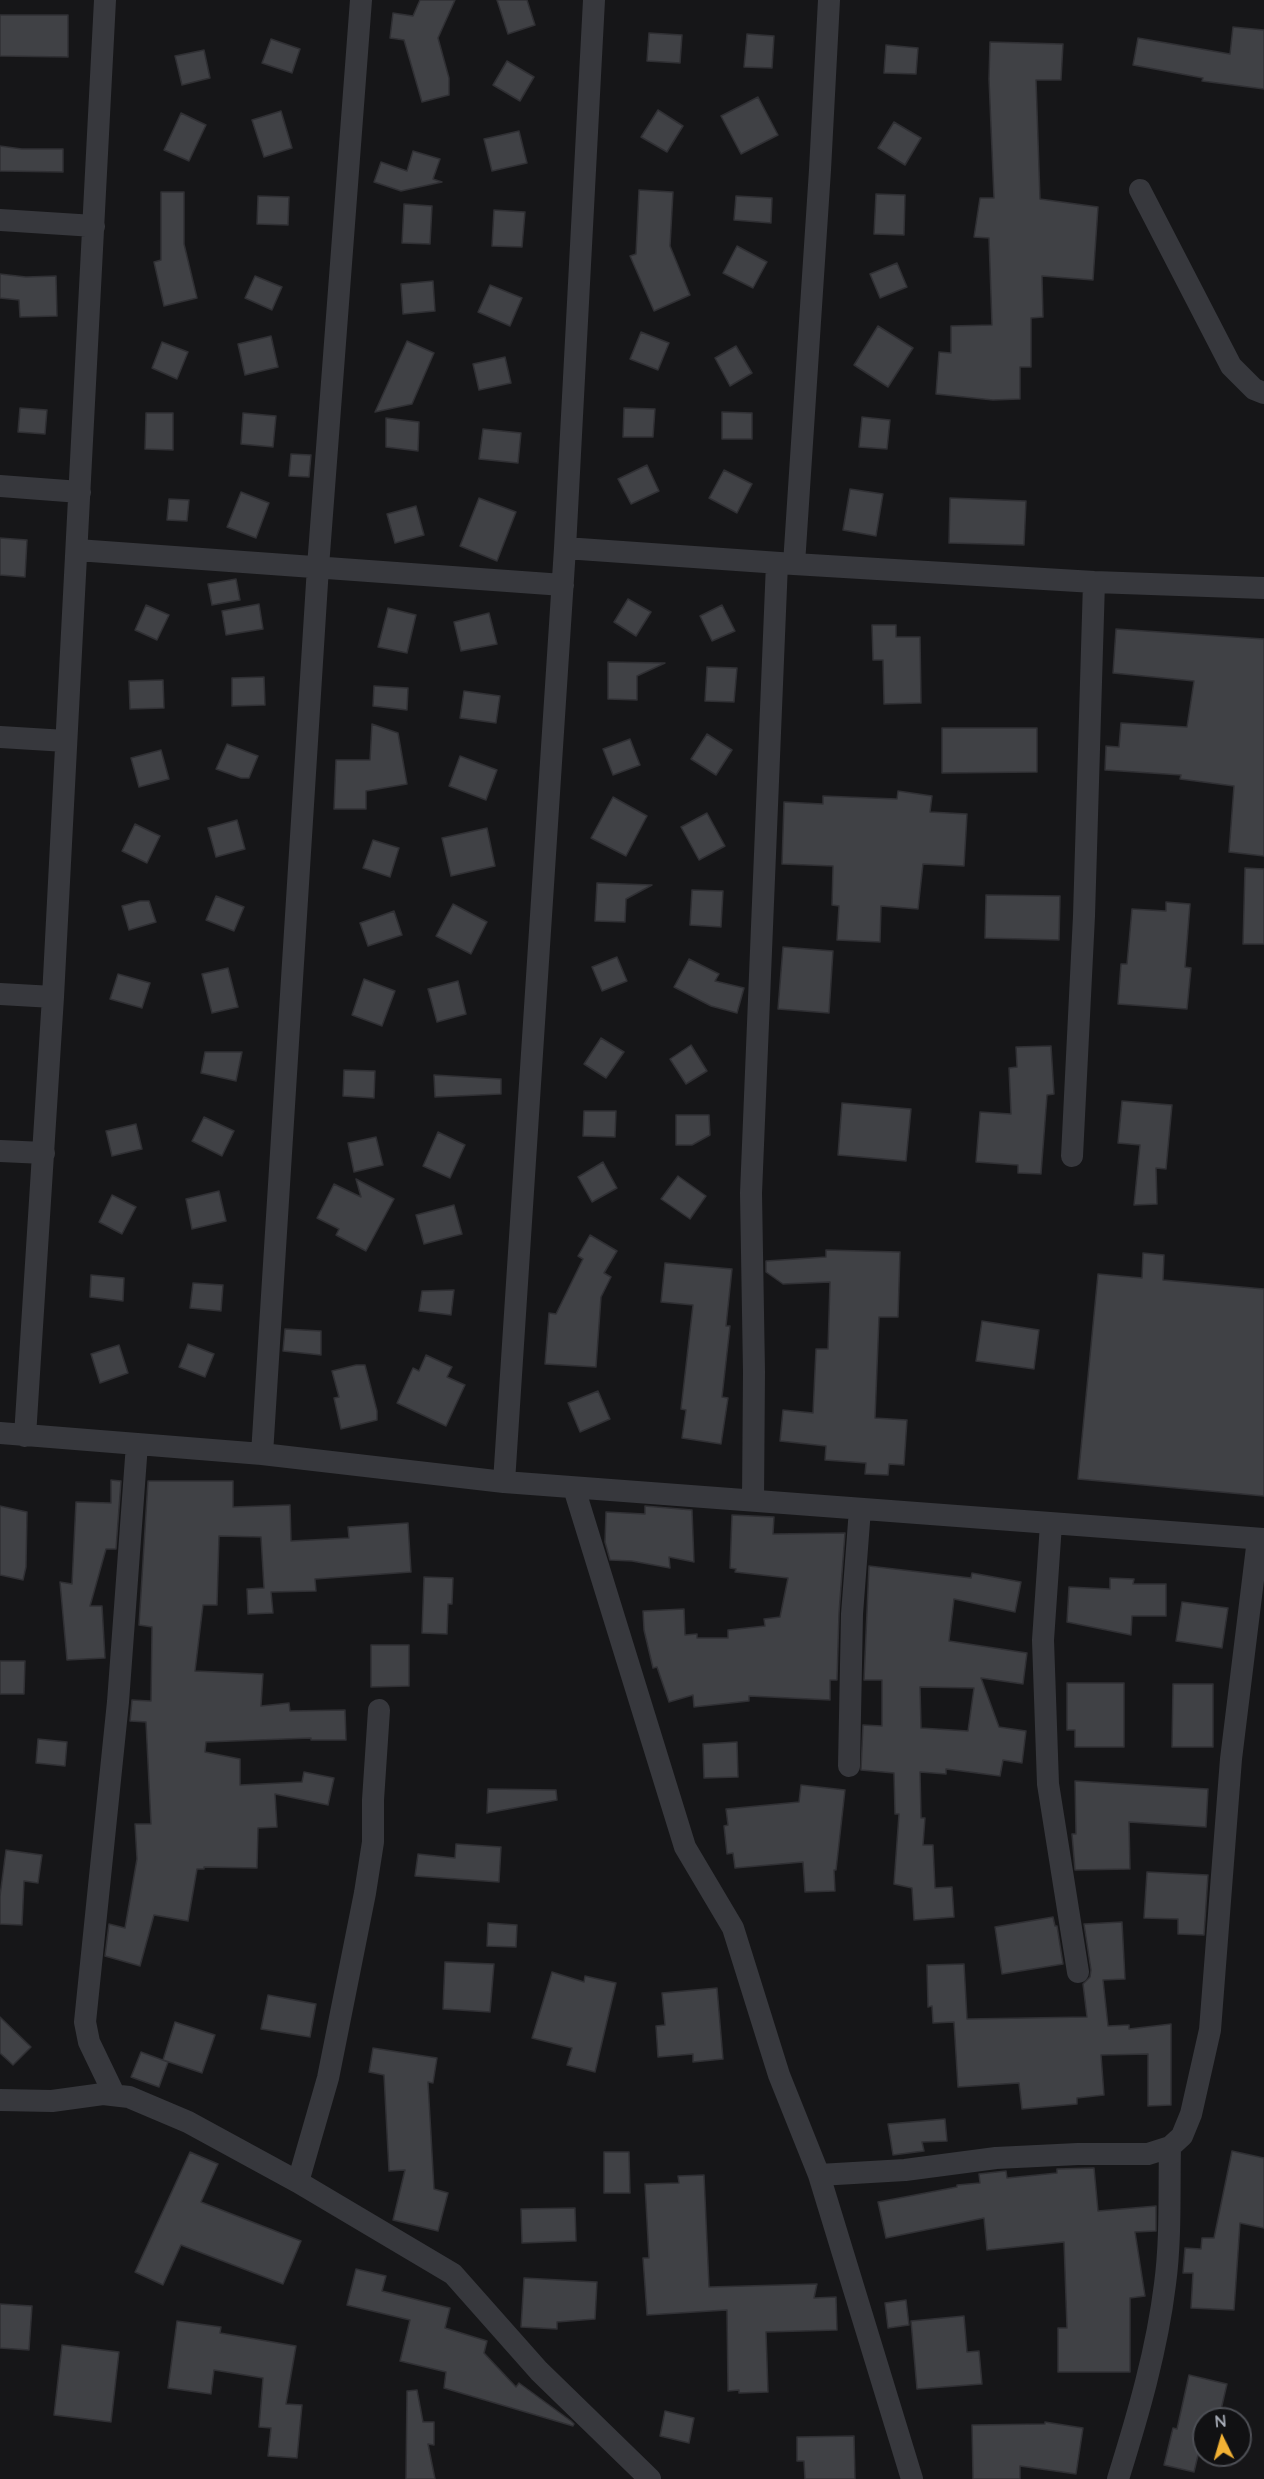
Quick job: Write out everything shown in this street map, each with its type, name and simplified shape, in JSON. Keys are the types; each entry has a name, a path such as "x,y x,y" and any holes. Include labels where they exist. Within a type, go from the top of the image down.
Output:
{"street":[{"path":"26,1436 53,997 105,0"},
{"path":"262,1454 318,567 361,0"},
{"path":"504,1482 565,548 594,0"},
{"path":"753,1500 754,1372 751,1193 785,564 820,182 829,0"},
{"path":"1140,190 1231,366 1254,388 1264,393"},
{"path":"0,220 94,226"},
{"path":"0,486 80,492"},
{"path":"565,548 785,564 1094,582 1264,588"},
{"path":"77,550 562,585"},
{"path":"1072,1156 1084,916 1094,582"},
{"path":"0,738 66,741"},
{"path":"0,994 53,997"},
{"path":"0,1151 44,1153"},
{"path":"0,1433 262,1454 574,1488 1261,1539 1232,1759 1210,2030 1191,2114 1182,2136 1170,2147 1148,2154 996,2158 905,2170 819,2175"},
{"path":"114,2094 89,2042 85,2022 118,1702 137,1444"},
{"path":"574,1488 685,1847 733,1928 779,2075 819,2175 912,2479"},
{"path":"849,1766 852,1614 860,1509"},
{"path":"1051,1524 1043,1640 1048,1784 1078,1972"},
{"path":"298,2182 328,2078 365,1893 373,1842 373,1800 379,1710"},
{"path":"0,2100 52,2101 114,2094 129,2097 188,2122 298,2182 453,2274 539,2371 650,2479"},
{"path":"1118,2479 1159,2325 1169,2243 1170,2147"}],"building":[{"path":"420,0 455,0 438,38 449,78 449,95 422,102 404,40 390,38 393,13 413,16"},
{"path":"497,0 527,0 535,25 508,34"},
{"path":"0,15 68,15 68,57 0,56"},
{"path":"1233,27 1264,30 1264,89 1202,81 1203,78 1133,65 1138,38 1230,54"},
{"path":"649,33 682,35 680,63 647,61"},
{"path":"747,34 774,36 772,68 744,67"},
{"path":"271,39 300,49 292,73 262,63"},
{"path":"990,42 1063,44 1061,80 1036,80 1040,199 1098,207 1093,280 1042,276 1043,317 1031,318 1031,367 1020,367 1020,399 993,400 936,394 939,352 951,353 951,326 992,325 989,238 974,237 980,198 994,198 989,79"},
{"path":"886,45 918,48 916,74 884,73"},
{"path":"204,50 210,78 182,85 175,56"},
{"path":"507,61 534,77 520,101 493,85"},
{"path":"758,97 778,135 741,154 721,116"},
{"path":"658,110 683,126 667,152 641,137"},
{"path":"281,111 292,148 264,157 252,120"},
{"path":"181,113 206,125 189,161 164,150"},
{"path":"894,122 921,138 905,165 878,148"},
{"path":"519,131 527,163 492,171 484,139"},
{"path":"0,146 22,149 63,149 63,172 0,171"},
{"path":"413,151 440,159 433,179 442,182 401,191 374,182 381,162 407,171"},
{"path":"639,190 673,192 670,246 690,295 654,311 630,256 636,254"},
{"path":"161,192 184,192 184,244 197,298 164,306 154,262 161,260"},
{"path":"876,194 905,195 904,235 874,234"},
{"path":"258,196 289,197 288,225 257,224"},
{"path":"736,196 772,198 771,223 734,220"},
{"path":"404,204 432,206 430,244 402,243"},
{"path":"494,210 525,212 522,247 492,246"},
{"path":"737,246 767,262 753,288 723,273"},
{"path":"897,263 907,287 880,298 870,274"},
{"path":"0,274 26,277 56,276 57,316 20,317 19,300 0,298"},
{"path":"255,276 282,287 272,310 245,298"},
{"path":"433,281 435,311 403,314 401,284"},
{"path":"490,285 522,298 510,326 478,312"},
{"path":"878,326 913,348 888,387 854,365"},
{"path":"641,332 669,343 658,370 630,359"},
{"path":"271,336 278,367 245,375 238,344"},
{"path":"407,341 434,353 412,404 375,412"},
{"path":"162,342 188,352 177,379 152,368"},
{"path":"736,346 752,373 730,386 715,358"},
{"path":"505,357 511,383 479,390 473,364"},
{"path":"20,408 47,410 45,434 18,432"},
{"path":"624,408 655,409 653,437 623,437"},
{"path":"722,412 752,413 752,439 722,439"},
{"path":"146,413 173,413 173,450 145,449"},
{"path":"243,413 276,416 273,447 241,444"},
{"path":"862,417 890,420 887,449 859,447"},
{"path":"386,418 419,422 418,451 386,447"},
{"path":"483,429 521,433 518,463 479,459"},
{"path":"291,454 311,455 309,477 289,476"},
{"path":"647,465 659,491 631,504 618,479"},
{"path":"724,470 752,484 737,513 709,498"},
{"path":"850,489 883,494 876,536 843,530"},
{"path":"241,492 269,503 256,538 227,527"},
{"path":"479,498 516,512 497,561 460,546"},
{"path":"950,498 1026,501 1024,545 949,543"},
{"path":"169,499 189,500 187,521 167,520"},
{"path":"416,506 424,535 395,543 387,514"},
{"path":"0,538 27,540 25,577 0,575"},
{"path":"236,579 240,600 212,605 208,584"},
{"path":"628,599 651,612 636,636 614,622"},
{"path":"259,604 263,629 226,635 222,611"},
{"path":"146,605 169,615 157,640 135,630"},
{"path":"722,605 735,631 712,641 700,616"},
{"path":"388,608 416,615 407,653 378,647"},
{"path":"489,613 497,644 461,651 454,622"},
{"path":"872,625 896,625 896,637 920,637 921,703 884,704 883,660 873,660"},
{"path":"1116,629 1264,639 1264,856 1229,852 1234,786 1180,779 1181,775 1105,770 1106,746 1119,747 1121,723 1187,727 1194,681 1113,673"},
{"path":"608,662 665,663 637,676 637,700 608,699"},
{"path":"707,667 737,668 734,702 705,701"},
{"path":"264,677 265,705 232,706 232,678"},
{"path":"163,680 164,708 130,709 129,681"},
{"path":"374,686 408,688 407,710 373,706"},
{"path":"464,691 500,696 496,723 460,718"},
{"path":"372,724 398,733 407,784 366,791 366,809 334,809 336,760 370,760"},
{"path":"942,728 1037,728 1037,772 942,773"},
{"path":"707,734 732,750 716,775 691,759"},
{"path":"630,739 640,765 613,775 603,749"},
{"path":"227,744 258,756 249,778 241,778 216,769"},
{"path":"161,750 169,779 139,787 131,758"},
{"path":"460,756 497,770 486,800 449,786"},
{"path":"898,791 932,796 930,812 967,814 964,866 923,864 918,909 881,906 880,942 837,940 839,906 832,905 833,866 782,864 784,802 823,804 823,796 897,799"},
{"path":"613,797 647,816 626,856 591,838"},
{"path":"707,813 725,846 699,860 681,827"},
{"path":"237,820 245,849 216,857 208,828"},
{"path":"135,824 160,836 147,863 122,851"},
{"path":"487,828 495,866 451,876 442,838"},
{"path":"373,840 399,848 390,877 363,868"},
{"path":"1245,868 1264,869 1264,944 1243,944"},
{"path":"597,883 652,885 626,899 625,922 595,921"},
{"path":"692,890 723,891 721,927 690,925"},
{"path":"986,895 1060,896 1059,940 985,938"},
{"path":"216,896 244,907 234,931 206,920"},
{"path":"149,901 156,922 129,930 122,906"},
{"path":"1166,902 1190,904 1185,967 1191,968 1187,1009 1118,1004 1121,964 1127,964 1132,909 1166,911"},
{"path":"453,904 487,922 471,954 436,936"},
{"path":"394,911 402,935 368,946 360,923"},
{"path":"783,947 833,951 829,1013 778,1009"},
{"path":"617,957 627,981 602,991 592,967"},
{"path":"689,959 719,974 715,981 744,988 737,1013 711,1006 674,987"},
{"path":"228,968 238,1007 212,1013 202,974"},
{"path":"118,974 150,983 142,1008 110,999"},
{"path":"364,979 395,991 382,1026 352,1015"},
{"path":"458,981 466,1014 437,1022 428,989"},
{"path":"601,1038 624,1052 606,1078 584,1064"},
{"path":"691,1045 707,1071 686,1084 670,1059"},
{"path":"1051,1046 1054,1094 1047,1095 1041,1174 1018,1173 1018,1165 976,1162 980,1112 1011,1114 1009,1068 1017,1067 1016,1047"},
{"path":"205,1052 242,1052 236,1081 201,1073"},
{"path":"344,1070 375,1071 374,1098 343,1096"},
{"path":"434,1075 501,1079 501,1094 435,1097"},
{"path":"1122,1101 1172,1105 1166,1169 1156,1168 1157,1204 1134,1205 1140,1145 1118,1143"},
{"path":"842,1103 911,1109 906,1161 838,1155"},
{"path":"584,1111 616,1111 615,1137 583,1136"},
{"path":"676,1115 709,1115 710,1135 692,1145 676,1145"},
{"path":"204,1117 234,1131 222,1156 192,1141"},
{"path":"136,1124 142,1149 112,1156 106,1131"},
{"path":"438,1132 465,1145 450,1178 423,1166"},
{"path":"376,1137 383,1165 354,1172 348,1143"},
{"path":"603,1162 617,1188 592,1202 578,1177"},
{"path":"678,1176 706,1196 690,1219 661,1199"},
{"path":"356,1179 394,1199 366,1251 336,1235 339,1229 317,1218 334,1184 361,1197"},
{"path":"219,1191 226,1221 192,1229 186,1199"},
{"path":"112,1195 136,1207 122,1234 99,1222"},
{"path":"454,1205 462,1234 424,1244 416,1215"},
{"path":"590,1235 617,1251 604,1273 611,1277 601,1297 596,1367 545,1364 549,1313 556,1314 583,1259 578,1256"},
{"path":"826,1250 900,1252 898,1317 879,1317 875,1418 907,1420 904,1465 889,1464 888,1475 865,1474 866,1463 825,1460 826,1446 780,1441 783,1410 813,1413 816,1349 828,1349 830,1282 783,1284 766,1272 766,1261 826,1257"},
{"path":"1143,1253 1164,1255 1163,1280 1264,1289 1264,1496 1078,1479 1098,1274 1142,1278"},
{"path":"665,1263 732,1269 726,1326 730,1326 722,1397 728,1398 721,1444 682,1438 686,1410 681,1409 693,1305 661,1302"},
{"path":"91,1275 124,1278 123,1301 90,1297"},
{"path":"193,1283 223,1285 221,1311 190,1308"},
{"path":"454,1290 451,1315 419,1311 422,1291"},
{"path":"982,1321 1039,1330 1034,1369 976,1361"},
{"path":"285,1329 321,1331 321,1355 283,1351"},
{"path":"188,1344 214,1354 205,1377 179,1367"},
{"path":"119,1345 128,1373 100,1383 91,1354"},
{"path":"426,1355 452,1367 447,1377 465,1385 446,1426 397,1403 413,1368 419,1371"},
{"path":"365,1365 377,1411 377,1420 341,1429 334,1398 339,1397 332,1371"},
{"path":"598,1391 610,1419 580,1432 568,1403"},
{"path":"111,1480 121,1481 116,1549 106,1549 90,1606 102,1606 105,1658 67,1660 60,1582 72,1584 76,1502 111,1503"},
{"path":"148,1481 233,1481 233,1507 290,1505 291,1541 349,1538 348,1527 408,1523 411,1572 315,1579 316,1591 271,1592 273,1613 248,1614 247,1589 264,1588 261,1537 219,1536 217,1605 203,1605 195,1671 263,1674 261,1706 289,1703 290,1711 345,1710 346,1740 311,1740 311,1738 206,1742 205,1752 240,1759 240,1785 302,1782 304,1772 334,1778 328,1805 275,1794 277,1827 258,1828 257,1868 204,1867 204,1869 197,1869 188,1921 154,1915 140,1966 105,1956 109,1924 125,1928 137,1859 135,1824 151,1824 146,1722 130,1721 132,1700 151,1701 152,1627 139,1625"},
{"path":"0,1506 27,1512 26,1567 23,1580 0,1575"},
{"path":"645,1506 692,1510 694,1562 669,1557 670,1568 632,1561 610,1560 605,1542 606,1512 645,1514"},
{"path":"732,1515 774,1517 773,1534 845,1533 837,1680 830,1680 830,1700 749,1696 749,1701 694,1707 693,1695 669,1702 657,1667 653,1668 644,1630 643,1611 684,1609 685,1635 697,1634 697,1638 728,1638 728,1630 765,1626 764,1619 780,1617 788,1578 735,1572 736,1569 730,1568"},
{"path":"869,1566 971,1578 972,1573 1021,1582 1015,1612 954,1599 949,1641 1027,1653 1023,1684 981,1678 999,1727 1026,1731 1022,1763 1003,1760 1000,1776 946,1769 946,1774 920,1772 921,1818 925,1818 923,1845 933,1845 935,1888 952,1887 954,1917 914,1920 912,1888 894,1884 899,1814 895,1814 894,1773 861,1770 863,1725 882,1726 882,1680 864,1680","holes":["920,1687 974,1688 968,1731 921,1728"]},
{"path":"424,1577 453,1578 452,1604 448,1604 447,1634 422,1633"},
{"path":"1110,1578 1134,1579 1133,1584 1166,1584 1166,1616 1132,1616 1131,1635 1067,1622 1069,1587 1110,1589"},
{"path":"1182,1602 1228,1608 1222,1648 1176,1641"},
{"path":"371,1645 409,1645 409,1686 371,1687"},
{"path":"0,1661 25,1661 24,1694 0,1694"},
{"path":"1067,1683 1124,1683 1124,1747 1075,1747 1075,1730 1067,1730"},
{"path":"1173,1684 1213,1684 1213,1747 1172,1747"},
{"path":"38,1739 67,1742 65,1766 36,1763"},
{"path":"737,1742 738,1777 704,1778 703,1744"},
{"path":"1075,1781 1208,1789 1206,1827 1129,1822 1130,1869 1075,1870 1072,1834 1076,1834"},
{"path":"801,1785 845,1790 836,1870 834,1870 835,1891 805,1892 803,1862 735,1868 733,1853 727,1854 724,1826 728,1825 726,1809 799,1802"},
{"path":"488,1789 556,1790 557,1800 487,1813"},
{"path":"456,1844 501,1847 499,1882 415,1876 418,1854 455,1858"},
{"path":"6,1850 42,1855 38,1883 24,1881 22,1925 0,1924 0,1896"},
{"path":"1147,1872 1208,1875 1204,1935 1178,1934 1178,1919 1144,1918"},
{"path":"1053,1917 1055,1926 1057,1926 1063,1964 1002,1974 995,1927"},
{"path":"1122,1922 1125,1979 1103,1980 1108,2026 1129,2025 1129,2029 1171,2024 1171,2105 1148,2106 1148,2054 1101,2055 1104,2095 1077,2098 1077,2104 1022,2109 1019,2083 958,2087 954,2022 933,2023 932,2006 928,2007 927,1965 964,1964 967,2019 1087,2017 1083,1984 1090,1977 1091,1970 1084,1924"},
{"path":"488,1923 517,1925 516,1947 487,1946"},
{"path":"445,1962 494,1964 490,2012 443,2009"},
{"path":"552,1972 584,1982 585,1976 616,1983 595,2072 567,2065 572,2048 532,2038"},
{"path":"717,1988 723,2059 693,2062 693,2054 658,2057 656,2026 665,2025 662,1993"},
{"path":"268,1995 316,2004 310,2037 261,2029"},
{"path":"0,2017 31,2047 13,2065 0,2053"},
{"path":"175,2022 215,2035 202,2073 163,2060"},
{"path":"373,2048 437,2058 433,2083 428,2082 434,2189 448,2193 438,2231 393,2220 405,2170 389,2171 384,2075 369,2072"},
{"path":"141,2052 168,2062 159,2087 131,2077"},
{"path":"945,2119 947,2141 922,2142 924,2151 893,2155 888,2124"},
{"path":"1232,2151 1264,2158 1264,2228 1240,2223 1234,2310 1191,2308 1193,2273 1183,2273 1185,2248 1201,2249 1202,2238 1214,2238"},
{"path":"190,2152 218,2164 201,2202 301,2241 283,2284 181,2245 163,2285 135,2272"},
{"path":"604,2152 629,2152 630,2193 604,2193"},
{"path":"1094,2168 1098,2211 1156,2206 1156,2231 1135,2232 1145,2296 1130,2298 1130,2372 1058,2372 1058,2328 1067,2328 1064,2242 987,2250 984,2218 886,2238 878,2202 957,2187 957,2185 980,2183 979,2174 1006,2171 1007,2178 1057,2173 1057,2169"},
{"path":"704,2175 709,2287 817,2284 814,2298 836,2297 837,2330 766,2332 768,2392 728,2391 727,2310 647,2315 643,2258 649,2258 645,2184 679,2183 678,2176"},
{"path":"575,2208 576,2241 522,2243 521,2209"},
{"path":"356,2269 386,2276 382,2291 450,2308 445,2328 487,2341 484,2353 516,2387 519,2383 571,2421 573,2426 444,2388 446,2372 400,2361 410,2320 347,2305"},
{"path":"524,2278 597,2282 595,2319 557,2322 557,2329 521,2327"},
{"path":"906,2300 909,2325 888,2328 885,2303"},
{"path":"0,2304 32,2306 29,2350 0,2348"},
{"path":"964,2316 967,2352 979,2351 982,2384 917,2389 911,2321"},
{"path":"177,2321 221,2327 220,2333 296,2346 286,2404 302,2405 297,2458 268,2456 271,2428 259,2427 263,2378 214,2370 211,2394 168,2388"},
{"path":"62,2345 119,2352 111,2422 54,2415"},
{"path":"1189,2375 1227,2384 1222,2407 1192,2407 1192,2467 1195,2467 1194,2472 1164,2465 1173,2428 1177,2429"},
{"path":"417,2390 423,2422 434,2422 434,2445 428,2444 435,2479 406,2479 407,2391"},
{"path":"665,2411 694,2418 689,2443 660,2436"},
{"path":"1045,2422 1083,2428 1076,2474 1020,2466 1020,2479 973,2479 972,2425 1045,2424"},
{"path":"854,2436 855,2479 805,2479 804,2461 797,2461 797,2437"}]}
